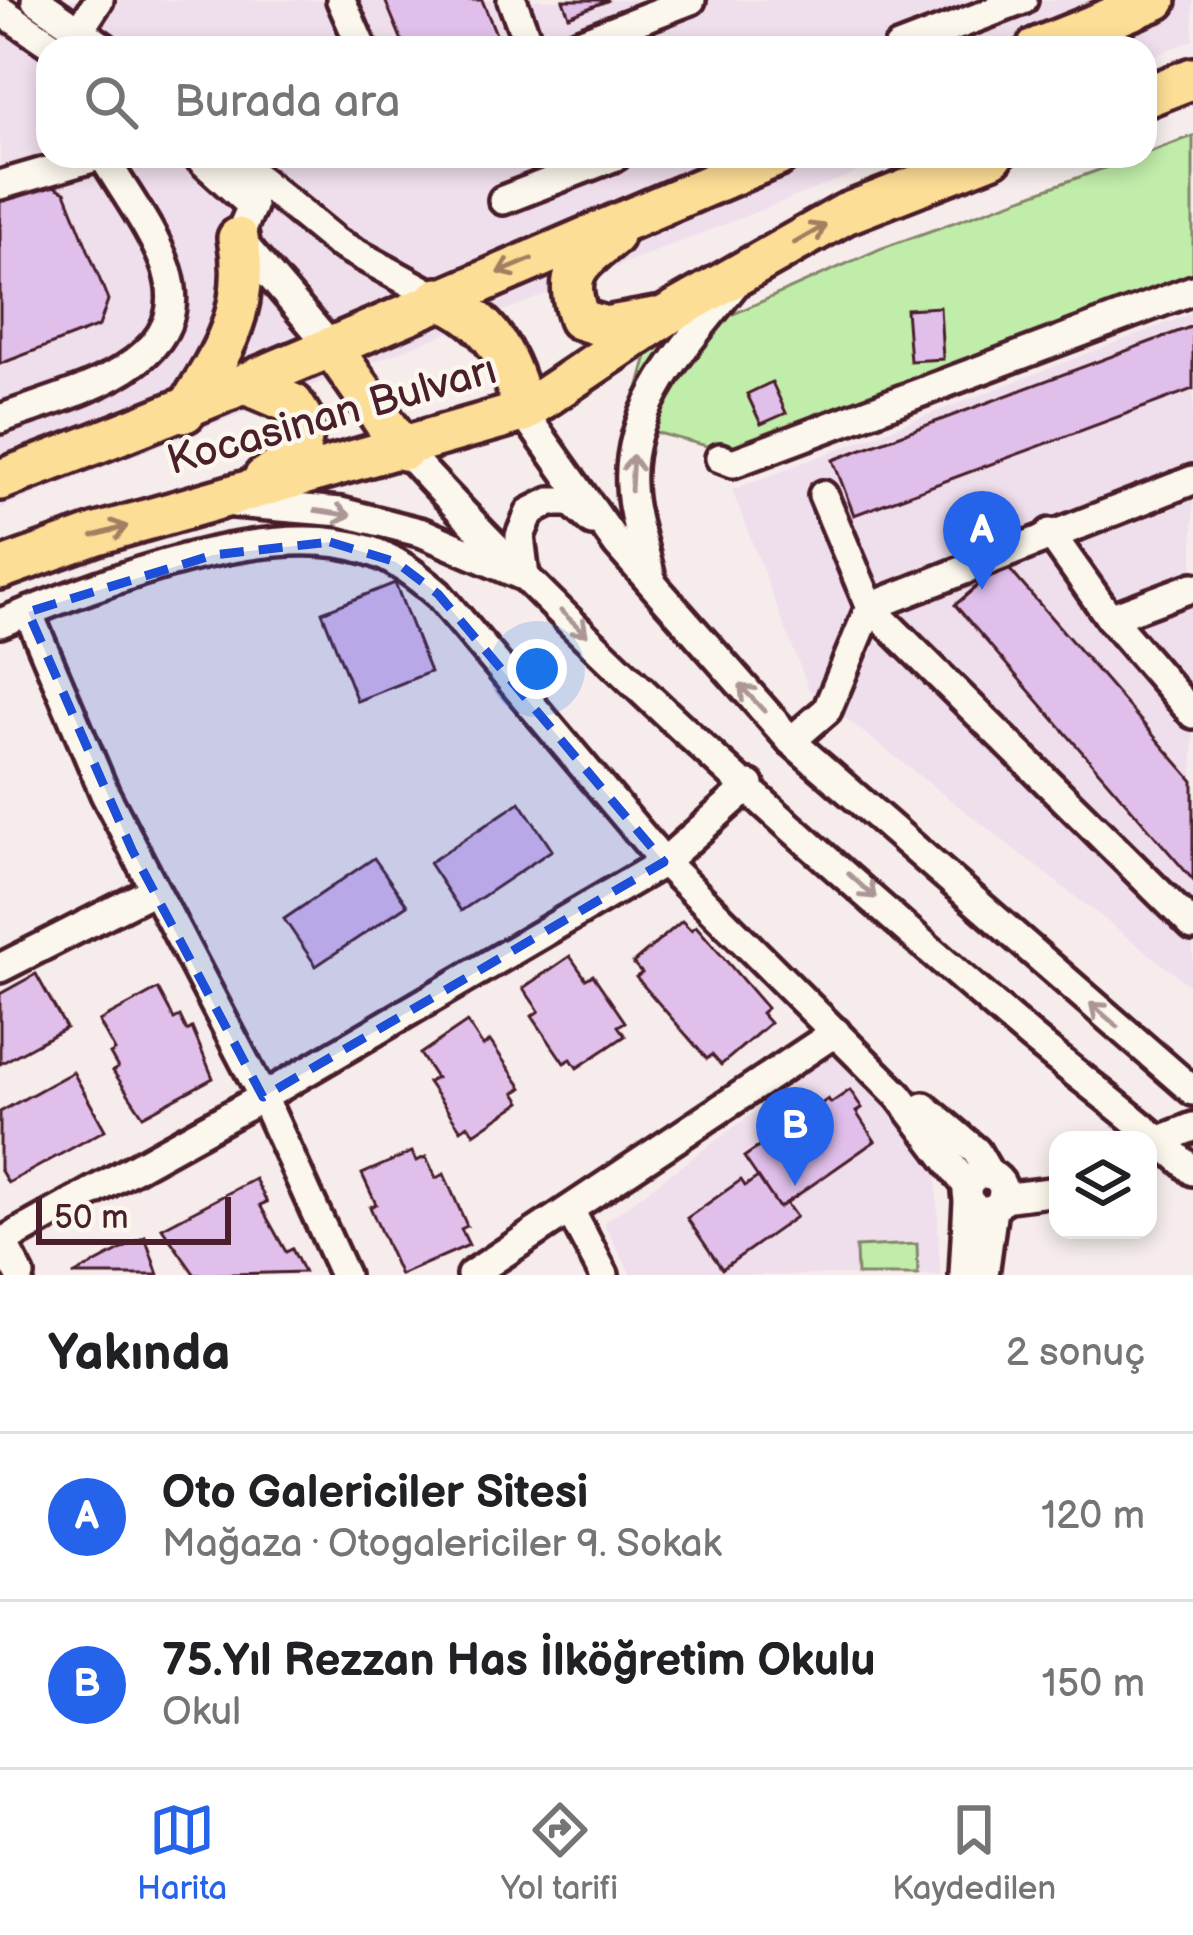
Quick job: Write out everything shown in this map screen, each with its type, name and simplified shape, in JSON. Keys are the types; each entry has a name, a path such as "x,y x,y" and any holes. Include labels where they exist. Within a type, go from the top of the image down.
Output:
{"highway":[{"path":"1067,36 1156,0"},
{"path":"1157,92 1193,78"},
{"name":"Kocasinan Bulvarı","path":"0,480 248,386 438,298 749,168"},
{"name":"Kocasinan Bulvarı","path":"0,569 97,534 524,412 667,315 844,214 962,168"},
{"path":"640,213 577,266 569,291 579,319 605,327 667,315"},
{"path":"184,412 236,326 244,284 238,238"},
{"path":"438,298 469,310 513,364 524,412"},
{"path":"332,348 404,449"},
{"path":"216,501 287,467 304,447 305,423 293,404 248,386"}],"street":[{"path":"36,0 89,36"},
{"path":"80,29 99,0"},
{"path":"341,0 357,36"},
{"path":"512,0 526,36"},
{"path":"597,36 691,0"},
{"path":"929,36 1023,0"},
{"path":"0,10 38,36"},
{"path":"0,185 59,168"},
{"path":"0,419 121,373 153,348 164,331 171,309 165,265 108,168"},
{"path":"210,168 252,206 238,238 332,348"},
{"path":"246,168 336,242 438,298"},
{"path":"503,200 567,168"},
{"path":"653,588 631,491 631,462 646,403 745,271"},
{"path":"720,458 733,463 1193,290"},
{"path":"524,412 617,544 791,741 1193,1091"},
{"path":"404,449 525,577 750,785 1141,1131"},
{"path":"791,741 826,710 870,608 1193,480"},
{"path":"823,495 870,608 1193,926"},
{"path":"216,501 362,518 423,533 525,577"},
{"path":"525,577 520,536 530,512 550,502 571,502 617,544"},
{"path":"1050,533 1110,618 1193,714"},
{"path":"0,623 147,572 257,546 330,542 397,562 438,595 664,862 899,1096 916,1100 976,1151 984,1194 984,1275"},
{"path":"1110,618 1193,586"},
{"path":"28,612 105,794 263,1097 344,1275"},
{"path":"20,1275 1,1242 263,1097 664,862 750,785"},
{"path":"0,968 154,890"},
{"path":"471,1275 836,1031"},
{"path":"1157,1141 1193,1127"},
{"path":"1157,1144 1193,1171"},
{"path":"984,1194 1049,1192"},
{"path":"964,1275 984,1194"},
{"path":"570,1210 604,1275"}],"highlighted area":[{"path":"330,542 396,562 438,594 664,862 263,1097 132,850 28,612 213,555"}],"shaded area":[{"path":"0,0 1193,0 1193,40 1157,54 1157,36 36,36 36,168 868,168 0,508"},
{"path":"1193,313 1193,988 809,690 732,490"},
{"path":"836,1052 935,1149 940,1275 631,1275 604,1223"}],"green space":[{"path":"1193,136 1193,282 744,456 628,425 648,352 880,249 1104,168 1157,168 1157,149"},
{"path":"917,1244 918,1275 857,1275 856,1247"}],"building":[{"path":"385,0 482,0 497,36 400,36"},
{"path":"563,0 609,0 569,16"},
{"path":"37,178 65,192 108,300 99,326 0,364 0,192"},
{"path":"940,307 943,359 910,361 906,309"},
{"path":"1193,326 1193,389 854,515 833,460"},
{"path":"772,382 786,413 761,424 747,394"},
{"path":"1004,563 1193,781 1193,880 955,605"},
{"path":"395,583 430,672 357,701 322,612"},
{"path":"520,802 552,850 461,911 429,863"},
{"path":"374,858 407,905 316,966 284,919"},
{"path":"682,921 691,930 696,926 767,1008 761,1013 770,1023 721,1065 712,1055 707,1059 636,977 642,973 633,963"},
{"path":"570,956 586,979 593,975 625,1022 618,1026 625,1036 577,1068 571,1059 564,1063 532,1016 539,1011 523,988"},
{"path":"36,974 66,1028 0,1064 0,994"},
{"path":"158,989 174,1019 180,1016 187,1031 192,1028 213,1078 143,1116 113,1071 118,1068 110,1054 115,1051 99,1021"},
{"path":"467,1022 483,1046 490,1041 522,1088 515,1093 521,1102 474,1134 468,1125 461,1130 428,1082 436,1078 420,1054"},
{"path":"73,1072 105,1130 8,1183 0,1169 0,1112"},
{"path":"850,1090 862,1108 856,1112 875,1141 779,1208 744,1157 828,1099 831,1103"},
{"path":"412,1152 416,1161 426,1157 436,1178 444,1174 467,1226 461,1229 469,1245 400,1275 370,1207 376,1204 362,1174"},
{"path":"758,1177 779,1208 786,1203 796,1217 722,1269 687,1218 741,1180 745,1186"},
{"path":"255,1179 267,1202 260,1205 286,1252 292,1249 304,1272 195,1275 162,1228"},
{"path":"145,1237 158,1275 73,1275"}],"place":[{"name":"Oto Galericiler Sitesi","path":"982,590"},
{"name":"75.Yıl Rezzan Has İlköğretim Okulu","path":"795,1186"}]}
